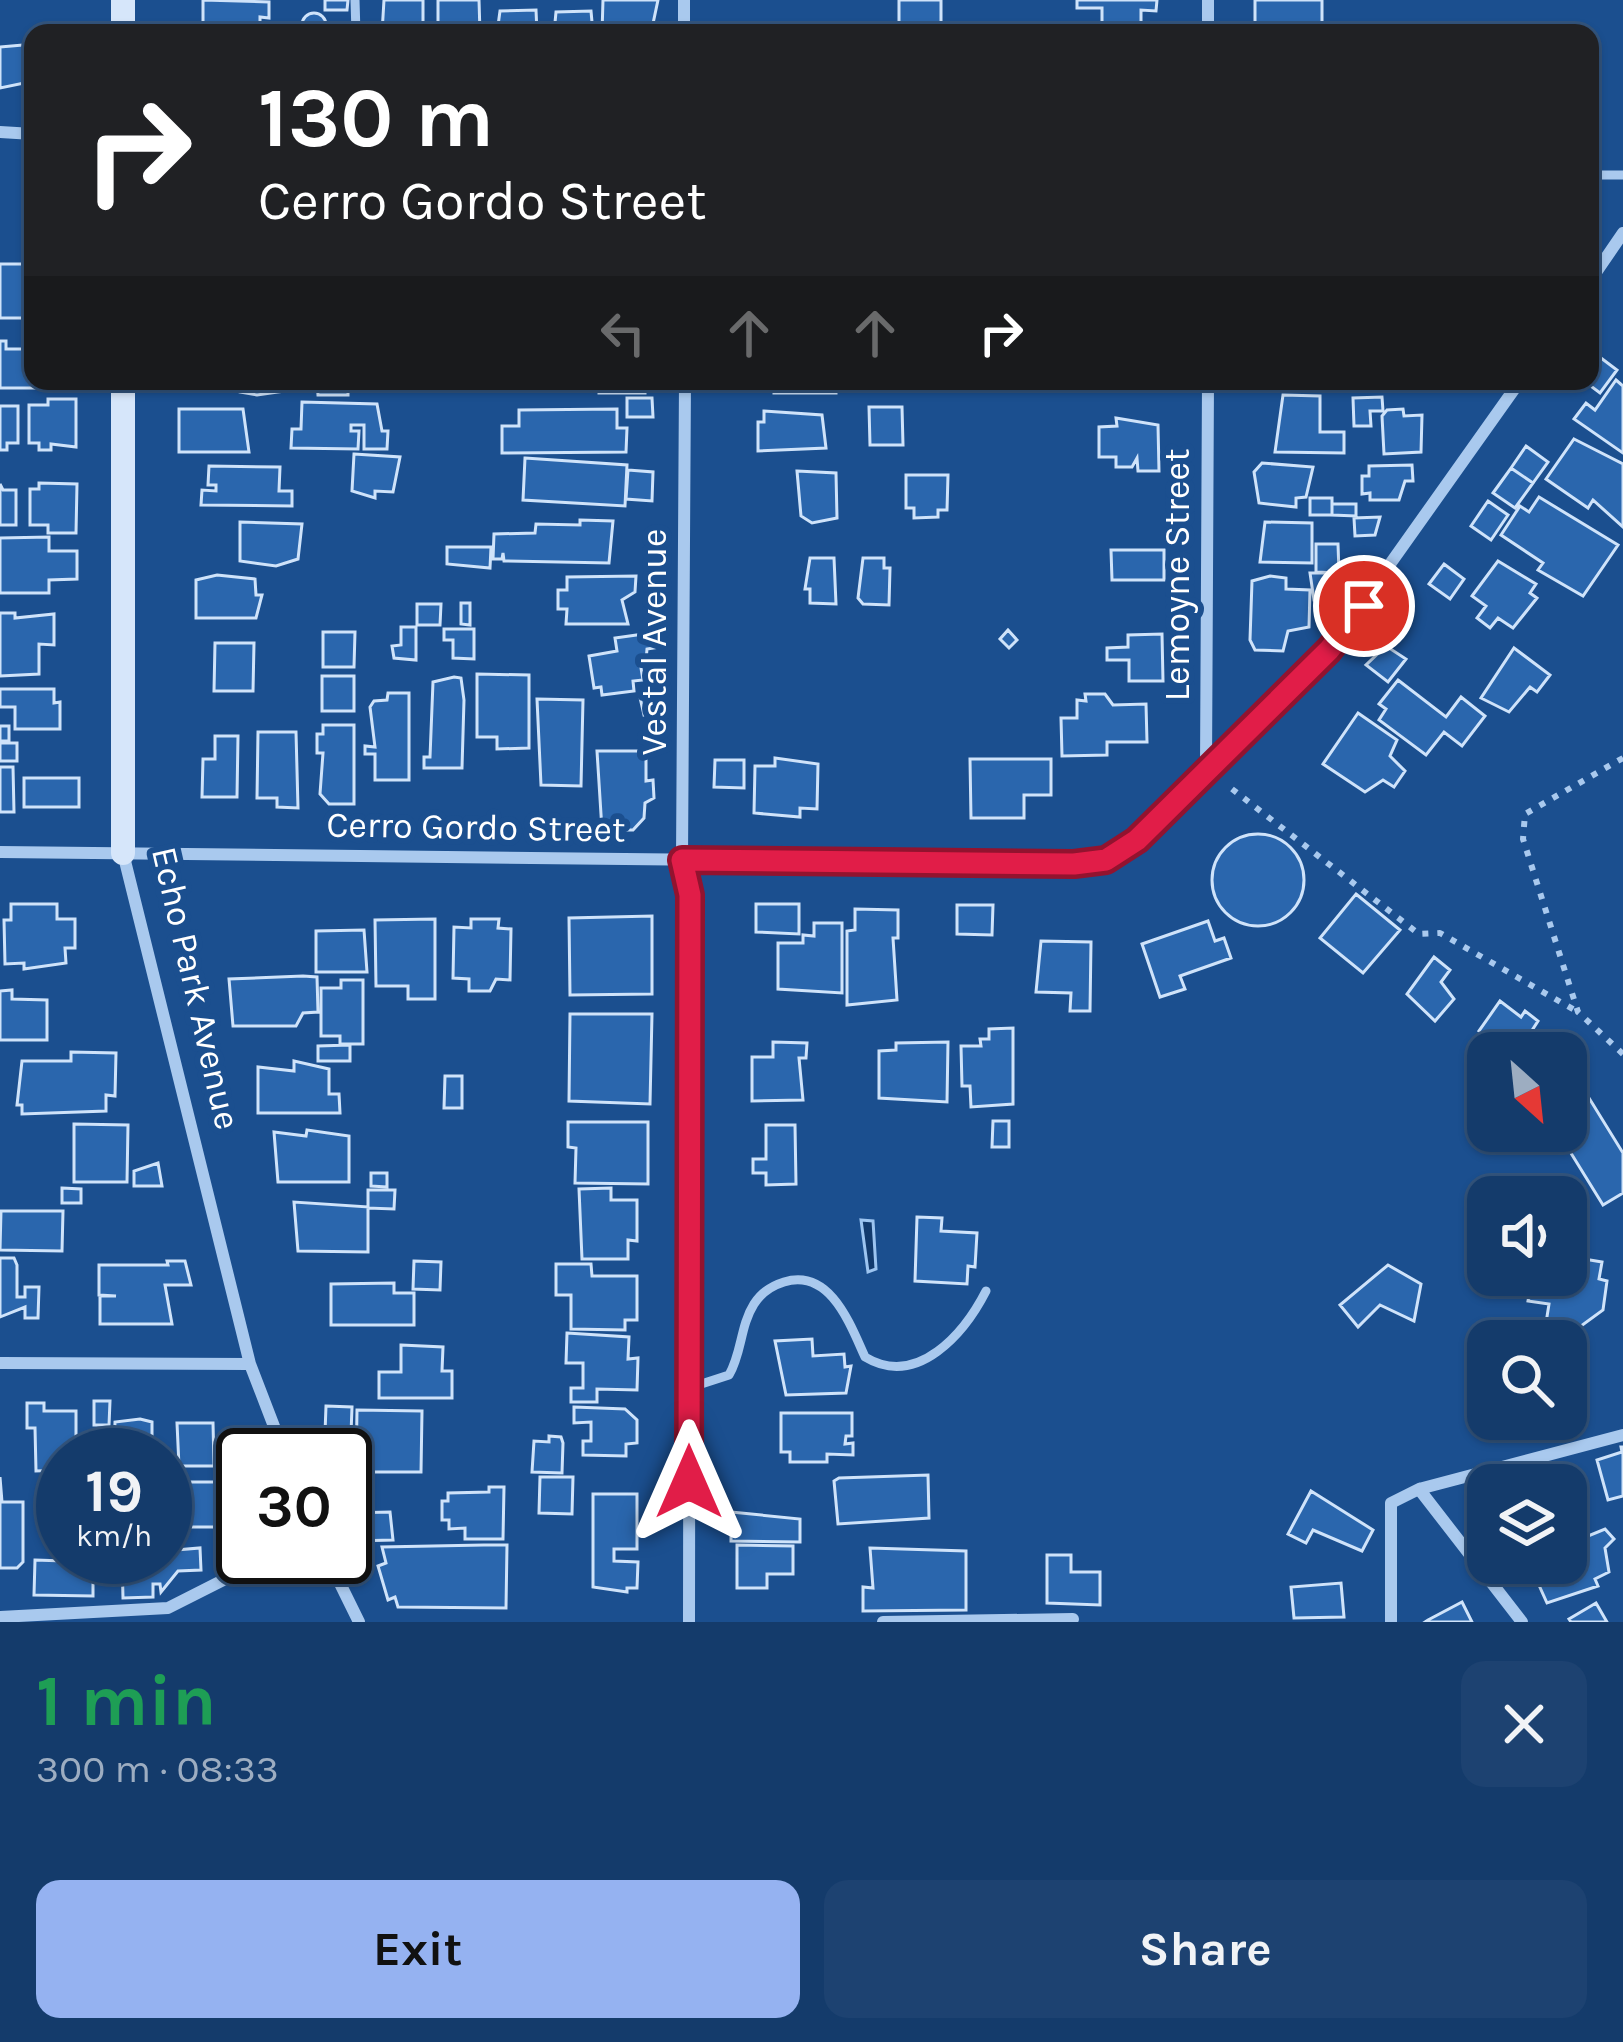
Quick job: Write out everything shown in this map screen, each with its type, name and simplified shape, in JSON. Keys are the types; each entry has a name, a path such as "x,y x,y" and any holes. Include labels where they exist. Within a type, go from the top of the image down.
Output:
{"street":[{"path":"1599,268 1623,233"},
{"name":"Echo Park Avenue","path":"123,390 123,853 250,1364 275,1428"},
{"name":"Vestal Avenue","path":"685,390 682,860 690,895 689,1622"},
{"name":"Lemoyne Street","path":"1206,770 1208,390"},
{"name":"Cerro Gordo Street","path":"0,852 1074,864 1106,860 1137,840 1329,650 1514,390"},
{"path":"0,1364 250,1364"},
{"path":"1390,1622 1391,1503 1419,1489 1623,1435"},
{"path":"1419,1489 1522,1622"},
{"path":"0,1617 168,1608 216,1584"},
{"path":"340,1584 359,1622"},
{"path":"883,1622 1073,1619"}],"lane":[{"path":"689,1388 729,1375 756,1299 783,1282 806,1280 826,1291 842,1308 866,1357 892,1366 934,1354 954,1342 967,1329 986,1291"}],"path":[{"path":"1578,1012 1523,838 1525,814 1623,758"},
{"path":"1232,789 1419,934 1440,933 1578,1012 1623,1054"}],"water":[{"path":"861,1220 873,1221 876,1269 868,1272"}],"building":[{"path":"203,0 269,2 269,18 260,17 260,24 203,24"},
{"path":"325,0 348,0 347,10 325,10"},
{"path":"384,0 423,0 423,24 383,24"},
{"path":"438,0 479,0 480,24 438,24"},
{"path":"603,0 658,0 653,24 602,24"},
{"path":"899,0 941,0 941,24 899,24"},
{"path":"1077,0 1157,0 1156,11 1141,10 1141,23 1102,24 1102,8 1077,8"},
{"path":"1255,0 1322,0 1322,23 1255,24"},
{"path":"536,10 537,24 498,24 500,11"},
{"path":"591,11 592,24 555,24 556,12"},
{"path":"314,13 326,24 302,24"},
{"path":"24,46 24,83 0,88 0,47"},
{"path":"0,264 24,264 24,318 0,318"},
{"path":"0,341 6,341 6,349 24,349 24,388 0,388"},
{"path":"1599,356 1617,370 1600,393 1596,390"},
{"path":"1616,380 1623,386 1623,453 1574,419 1586,403 1595,410"},
{"path":"240,390 292,390 257,395"},
{"path":"318,390 348,390 348,395 318,395"},
{"path":"599,390 645,390 645,393"},
{"path":"774,390 836,390 836,393"},
{"path":"1283,395 1320,396 1320,432 1344,432 1344,453 1275,452"},
{"path":"1382,397 1383,411 1370,411 1371,426 1354,426 1353,398"},
{"path":"627,398 652,398 653,417 627,417"},
{"path":"48,399 76,399 76,447 51,444 51,450 39,450 39,443 29,443 29,405 48,405"},
{"path":"302,402 377,404 382,431 388,431 387,449 364,449 364,425 351,425 351,431 359,431 358,449 291,448 292,429 301,429"},
{"path":"0,406 18,406 18,443 7,443 7,450 0,450"},
{"path":"869,407 902,407 903,445 870,445"},
{"path":"179,409 243,409 249,452 179,452"},
{"path":"617,409 617,428 627,428 626,452 502,453 502,426 519,426 519,410"},
{"path":"1403,409 1404,416 1422,415 1421,452 1384,454 1382,416 1387,410"},
{"path":"764,411 822,415 826,448 758,451 758,422 764,422"},
{"path":"1116,418 1158,425 1159,471 1138,471 1137,458 1132,467 1116,467 1116,457 1099,457 1099,427 1117,426"},
{"path":"1574,439 1623,464 1623,527 1593,500 1588,508 1546,479"},
{"path":"1526,446 1548,462 1533,483 1511,468"},
{"path":"354,454 400,457 393,492 375,491 375,498 352,491"},
{"path":"525,458 627,465 625,506 523,500"},
{"path":"1262,463 1313,467 1306,497 1296,498 1296,507 1259,503 1254,472"},
{"path":"1412,465 1413,481 1405,481 1399,500 1370,500 1370,493 1362,494 1362,476 1369,476 1369,466"},
{"path":"209,466 280,467 279,491 292,491 292,506 201,505 202,490 216,491 216,485 208,485"},
{"path":"1511,468 1533,483 1515,508 1493,493"},
{"path":"628,470 653,472 652,501 626,499"},
{"path":"797,471 836,473 837,518 812,523 801,516"},
{"path":"906,475 948,475 947,510 938,510 938,517 914,518 914,508 906,508"},
{"path":"39,483 77,484 76,533 48,533 48,525 30,525 30,489 39,489"},
{"path":"0,484 3,490 16,490 16,525 0,525"},
{"path":"1539,497 1618,545 1583,596 1538,570 1543,563 1501,535 1520,506 1529,512"},
{"path":"1310,498 1332,498 1332,515 1310,515"},
{"path":"1488,501 1508,515 1491,540 1471,526"},
{"path":"1332,504 1356,504 1356,516 1332,515"},
{"path":"1380,517 1375,535 1355,536 1354,518"},
{"path":"580,520 613,521 609,563 504,561 503,553 502,559 493,559 494,534 535,533 536,524 580,525"},
{"path":"240,522 302,524 298,559 276,566 240,561"},
{"path":"1265,522 1312,523 1312,563 1260,562"},
{"path":"49,537 49,551 77,551 77,579 49,580 49,593 0,593 0,538"},
{"path":"1316,544 1338,544 1339,573 1316,572"},
{"path":"447,547 491,547 490,568 447,564"},
{"path":"1111,550 1164,550 1164,580 1112,580"},
{"path":"810,558 834,558 836,604 810,603 810,589 805,589"},
{"path":"863,558 884,558 884,568 890,568 889,605 863,604 858,598"},
{"path":"1498,561 1536,584 1530,593 1537,598 1513,628 1498,618 1490,628 1477,618 1486,606 1472,596"},
{"path":"1444,564 1464,579 1450,599 1429,584"},
{"path":"1310,573 1339,573 1334,600 1314,600"},
{"path":"217,575 255,579 256,595 262,595 256,618 196,618 196,580"},
{"path":"636,576 635,592 622,600 628,624 566,624 567,609 558,609 558,590 567,590 567,577"},
{"path":"1286,578 1286,589 1310,590 1309,627 1288,631 1283,651 1255,650 1250,640 1252,581"},
{"path":"461,603 470,603 470,625 461,624"},
{"path":"417,604 441,604 440,625 417,625"},
{"path":"0,613 15,613 15,618 54,614 54,645 39,644 39,674 0,676"},
{"path":"401,627 416,627 416,660 394,658 392,646 401,645"},
{"path":"444,629 474,629 474,659 453,658 453,640 444,640"},
{"path":"1008,630 1017,640 1009,648 1000,639"},
{"path":"323,632 355,632 354,667 323,667"},
{"path":"658,632 660,647 647,649 646,661 640,662 643,680 633,681 634,691 602,695 601,687 594,688 589,656 617,651 615,638"},
{"path":"1162,634 1163,681 1129,681 1129,660 1107,660 1107,648 1128,647 1128,635"},
{"path":"215,643 254,643 253,691 214,691"},
{"path":"1386,646 1406,659 1388,682 1366,665"},
{"path":"1514,648 1550,675 1537,692 1530,687 1509,712 1481,698"},
{"path":"477,674 529,675 529,748 497,749 497,737 477,737"},
{"path":"322,676 354,676 354,711 322,711"},
{"path":"461,678 464,700 462,768 424,768 424,757 430,757 433,682"},
{"path":"1398,680 1446,717 1461,697 1485,716 1462,746 1444,732 1426,755 1379,720 1386,709 1379,704"},
{"path":"664,687 668,710 644,715 639,693"},
{"path":"0,689 54,689 54,703 60,702 60,729 15,729 15,707 0,707"},
{"path":"388,693 409,693 409,780 375,780 375,754 365,754 365,746 375,747 370,707 374,701 387,700"},
{"path":"1085,694 1105,694 1113,705 1146,704 1147,742 1107,742 1107,755 1062,756 1061,718 1077,718 1077,700 1086,701"},
{"path":"537,699 583,700 581,786 541,785"},
{"path":"1358,713 1397,740 1390,756 1405,771 1394,787 1383,780 1365,792 1323,764"},
{"path":"323,725 354,725 354,804 329,804 320,794 323,753 317,753 317,734 323,734"},
{"path":"0,726 9,726 9,741 0,741"},
{"path":"258,732 296,732 298,808 277,807 277,798 257,798"},
{"path":"215,736 238,736 237,797 202,797 203,759 215,759"},
{"path":"0,743 17,743 17,761 0,761"},
{"path":"597,751 646,751 646,781 653,780 654,798 645,803 644,818 633,830 602,830"},
{"path":"775,758 818,764 817,809 800,808 800,817 754,813 755,766 775,766"},
{"path":"970,759 1051,759 1051,795 1024,795 1024,818 971,818"},
{"path":"715,760 744,760 744,788 714,787"},
{"path":"0,767 13,767 14,812 0,812"},
{"path":"24,778 79,778 79,807 24,807"},
{"path":"1258,834 1290,848 1304,880 1290,912 1258,926 1226,912 1212,880 1226,848"},
{"path":"1356,894 1400,930 1363,973 1320,938"},
{"path":"11,904 57,904 57,919 75,919 75,948 65,948 66,963 24,969 24,963 5,964 4,920 11,920"},
{"path":"756,904 799,904 799,934 756,932"},
{"path":"957,905 993,905 992,935 957,934"},
{"path":"855,909 898,910 898,938 893,938 897,1000 847,1005 847,931 855,930"},
{"path":"652,916 652,994 570,995 569,918"},
{"path":"435,919 435,999 408,999 408,986 376,986 375,920"},
{"path":"471,919 499,919 498,928 511,929 510,980 496,979 490,991 469,991 469,979 453,978 454,927 471,928"},
{"path":"1208,921 1215,941 1224,938 1231,958 1180,976 1185,989 1160,997 1142,944"},
{"path":"814,923 842,923 842,993 778,989 778,943 803,943 803,935 814,936"},
{"path":"364,930 367,972 316,972 316,931"},
{"path":"1041,941 1091,942 1090,1011 1070,1011 1071,993 1036,992"},
{"path":"1434,957 1450,970 1441,982 1454,999 1435,1021 1407,994"},
{"path":"317,977 318,1012 303,1013 296,1026 233,1026 229,979"},
{"path":"341,980 363,980 363,1044 340,1044 340,1036 321,1036 321,988 341,988"},
{"path":"12,990 12,999 47,1000 47,1040 0,1040 0,991"},
{"path":"1500,1001 1521,1017 1525,1011 1538,1021 1531,1032 1479,1031"},
{"path":"570,1014 652,1014 650,1104 569,1101"},
{"path":"1013,1028 1013,1104 971,1107 970,1086 962,1086 961,1046 981,1046 980,1039 989,1039 989,1029"},
{"path":"773,1042 807,1043 806,1058 799,1058 803,1100 752,1101 752,1057 773,1057"},
{"path":"948,1042 947,1102 879,1098 879,1051 896,1050 896,1043"},
{"path":"350,1045 350,1061 318,1061 318,1046"},
{"path":"71,1052 116,1053 115,1096 106,1095 106,1111 22,1114 22,1105 17,1105 22,1061 71,1061"},
{"path":"294,1061 329,1069 329,1094 339,1094 340,1113 258,1113 258,1067 294,1071"},
{"path":"445,1076 462,1076 462,1108 444,1108"},
{"path":"1587,1099 1623,1153 1623,1193 1603,1205 1570,1152 1587,1152"},
{"path":"993,1121 1009,1121 1009,1147 992,1147"},
{"path":"568,1122 648,1122 648,1184 575,1183 576,1148 568,1147"},
{"path":"74,1124 128,1125 127,1182 74,1182"},
{"path":"766,1125 795,1125 796,1184 766,1185 766,1173 753,1173 753,1159 766,1159"},
{"path":"307,1130 349,1136 349,1182 278,1182 274,1132 306,1136"},
{"path":"158,1163 162,1186 134,1186 134,1171"},
{"path":"371,1173 387,1173 387,1187 371,1186"},
{"path":"62,1188 81,1189 81,1203 62,1203"},
{"path":"611,1188 611,1200 637,1200 637,1241 628,1240 628,1259 582,1259 579,1189"},
{"path":"368,1190 395,1190 394,1209 368,1208 368,1252 298,1251 294,1202 368,1207"},
{"path":"1,1211 63,1211 62,1251 0,1250"},
{"path":"917,1217 942,1218 941,1231 977,1233 975,1267 968,1266 967,1284 915,1281"},
{"path":"0,1258 14,1258 17,1297 25,1297 25,1287 39,1287 38,1318 25,1318 25,1307 0,1317"},
{"path":"1587,1260 1602,1262 1599,1279 1607,1281 1603,1310 1587,1322 1546,1320 1549,1304 1528,1301 1529,1296 1587,1296"},
{"path":"167,1261 185,1261 191,1285 165,1285 172,1324 100,1324 100,1296 116,1296 99,1295 99,1265 168,1265"},
{"path":"414,1261 441,1262 440,1290 413,1289"},
{"path":"556,1264 591,1264 592,1276 637,1276 637,1320 625,1320 625,1330 571,1329 571,1295 556,1295"},
{"path":"1388,1265 1421,1284 1414,1321 1380,1305 1358,1327 1340,1305"},
{"path":"394,1283 394,1293 414,1293 414,1325 331,1325 331,1284"},
{"path":"567,1333 629,1337 628,1359 638,1358 637,1390 597,1389 597,1402 571,1402 571,1388 583,1388 583,1363 566,1363"},
{"path":"812,1339 813,1356 844,1354 845,1367 851,1366 846,1393 786,1395 775,1341"},
{"path":"401,1345 443,1347 442,1371 452,1371 452,1398 379,1398 379,1372 401,1372"},
{"path":"94,1401 110,1401 109,1425 94,1425"},
{"path":"27,1403 44,1403 44,1411 76,1411 76,1428 36,1428 36,1471 35,1428 27,1428"},
{"path":"326,1406 352,1407 351,1428 325,1428"},
{"path":"574,1407 625,1409 637,1420 637,1443 626,1444 626,1456 583,1455 583,1441 591,1441 591,1422 574,1423"},
{"path":"357,1410 422,1411 421,1472 372,1472 372,1428 357,1428"},
{"path":"781,1413 852,1413 852,1436 846,1436 845,1444 853,1443 853,1455 827,1454 827,1462 790,1462 790,1452 781,1452"},
{"path":"140,1419 152,1422 152,1428 115,1428 115,1422"},
{"path":"177,1423 213,1423 214,1466 192,1466 192,1428 177,1428"},
{"path":"549,1436 561,1437 562,1473 532,1472 534,1441 549,1442"},
{"path":"1623,1447 1623,1496 1608,1500 1597,1460 1622,1452"},
{"path":"928,1475 929,1518 838,1524 834,1481 839,1478"},
{"path":"0,1477 2,1502 23,1502 23,1562 17,1568 0,1568"},
{"path":"540,1477 573,1477 572,1514 539,1513"},
{"path":"192,1482 216,1482 216,1527 192,1527"},
{"path":"489,1487 504,1487 503,1539 465,1539 465,1528 449,1529 449,1520 442,1520 442,1501 448,1501 448,1493 489,1492"},
{"path":"1311,1491 1373,1530 1362,1551 1313,1530 1306,1543 1288,1534"},
{"path":"593,1494 637,1494 637,1549 614,1549 614,1561 638,1562 637,1588 627,1588 627,1592 593,1587"},
{"path":"372,1512 390,1512 393,1540 372,1541"},
{"path":"731,1512 800,1519 800,1542 731,1541"},
{"path":"1605,1529 1614,1539 1605,1548 1609,1572 1595,1579 1598,1586 1547,1603 1538,1584 1587,1584 1587,1536"},
{"path":"507,1545 506,1608 398,1607 395,1597 388,1600 378,1566 386,1563 382,1547"},
{"path":"737,1545 793,1546 793,1574 767,1574 767,1588 737,1588"},
{"path":"200,1548 201,1570 192,1570 192,1549"},
{"path":"870,1548 966,1551 966,1610 863,1611 863,1587 873,1588"},
{"path":"1047,1555 1071,1555 1071,1572 1100,1572 1100,1605 1047,1603"},
{"path":"35,1560 36,1584 93,1584 93,1596 34,1595"},
{"path":"1341,1583 1344,1617 1294,1618 1291,1587"},
{"path":"123,1584 153,1584 153,1597 123,1598"},
{"path":"1462,1602 1472,1622 1425,1622 1428,1620"},
{"path":"1596,1603 1607,1622 1571,1622 1569,1619"}],"route":[{"path":"689,1482 690,895 682,860 1074,864 1106,860 1137,840 1329,650 1364,606"}]}
